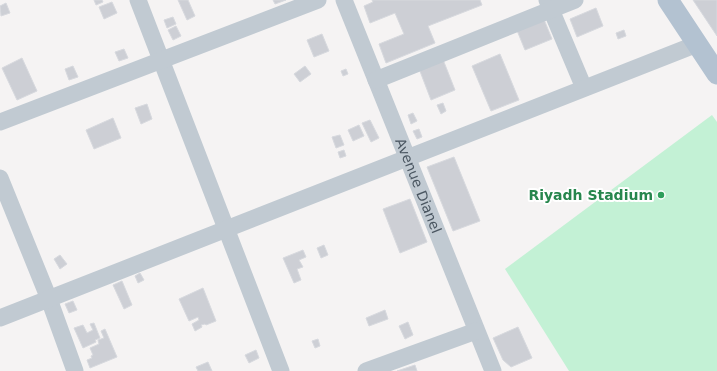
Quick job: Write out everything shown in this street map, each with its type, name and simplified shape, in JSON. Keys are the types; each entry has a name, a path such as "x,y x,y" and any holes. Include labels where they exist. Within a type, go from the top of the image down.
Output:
{"main road":[{"path":"668,0 717,74"}],"street":[{"path":"138,0 228,229 281,371"},
{"path":"0,122 318,0"},
{"name":"Avenue Dianel","path":"344,0 492,371"},
{"path":"376,80 549,5 574,0"},
{"path":"549,5 584,88"},
{"path":"0,318 697,44"},
{"path":"0,178 49,299 75,371"},
{"path":"366,371 476,331"}],"green space":[{"name":"Riyadh Stadium","path":"712,115 717,122 717,371 569,371 505,269"}],"building":[{"path":"94,0 102,0 103,2 96,5"},
{"path":"178,0 188,0 195,16 187,20"},
{"path":"273,0 286,0 275,4"},
{"path":"372,0 480,0 482,5 428,26 435,43 386,63 379,44 404,34 395,13 370,23 364,6 373,2"},
{"path":"693,0 717,0 717,36"},
{"path":"112,2 117,13 104,19 99,7"},
{"path":"6,3 10,13 1,16 0,6"},
{"path":"596,8 603,26 577,37 570,19"},
{"path":"173,17 176,24 167,28 164,20"},
{"path":"543,17 552,39 525,50 516,28"},
{"path":"176,26 181,36 173,40 168,30"},
{"path":"624,30 626,36 618,39 616,33"},
{"path":"322,34 329,51 314,57 307,40"},
{"path":"124,49 128,58 119,61 115,52"},
{"path":"500,54 519,100 491,111 472,66"},
{"path":"442,57 455,90 431,100 418,66"},
{"path":"22,58 37,91 17,100 2,68"},
{"path":"73,66 78,77 69,80 65,69"},
{"path":"305,66 311,74 300,82 294,74"},
{"path":"346,69 348,74 343,76 341,71"},
{"path":"443,103 446,111 441,114 437,105"},
{"path":"147,104 152,119 141,124 135,108"},
{"path":"413,113 417,121 411,124 408,115"},
{"path":"113,118 121,138 94,149 86,130"},
{"path":"370,120 379,138 371,142 362,123"},
{"path":"359,125 364,136 353,141 348,130"},
{"path":"419,129 422,137 417,139 413,131"},
{"path":"340,135 344,145 336,148 332,137"},
{"path":"344,150 346,156 340,158 338,152"},
{"path":"454,157 480,221 453,231 427,167"},
{"path":"410,199 427,242 400,253 383,209"},
{"path":"324,245 328,255 321,258 317,248"},
{"path":"303,250 306,257 299,260 303,267 297,269 301,280 294,283 283,258"},
{"path":"60,255 67,264 60,269 54,259"},
{"path":"140,273 144,280 138,283 135,276"},
{"path":"122,281 132,305 124,309 113,285"},
{"path":"203,288 216,321 206,325 201,325 202,327 195,331 192,324 199,320 198,317 189,321 179,299"},
{"path":"73,301 77,310 69,313 65,304"},
{"path":"385,310 388,319 369,326 366,318"},
{"path":"408,322 413,335 405,339 399,326"},
{"path":"94,323 100,338 95,340 96,342 83,348 74,328 83,325 87,333 93,330 90,324"},
{"path":"518,327 532,358 511,367 503,360 493,338"},
{"path":"105,329 117,357 90,368 87,360 92,358 91,356 93,355 90,348 99,344 98,340 104,338 101,331"},
{"path":"318,339 320,346 315,348 312,341"},
{"path":"256,350 259,358 249,363 245,355"},
{"path":"208,362 212,371 198,371 196,367"},
{"path":"415,365 417,371 397,371"}],"place":[{"name":"Riyadh Stadium","path":"661,195"}]}
